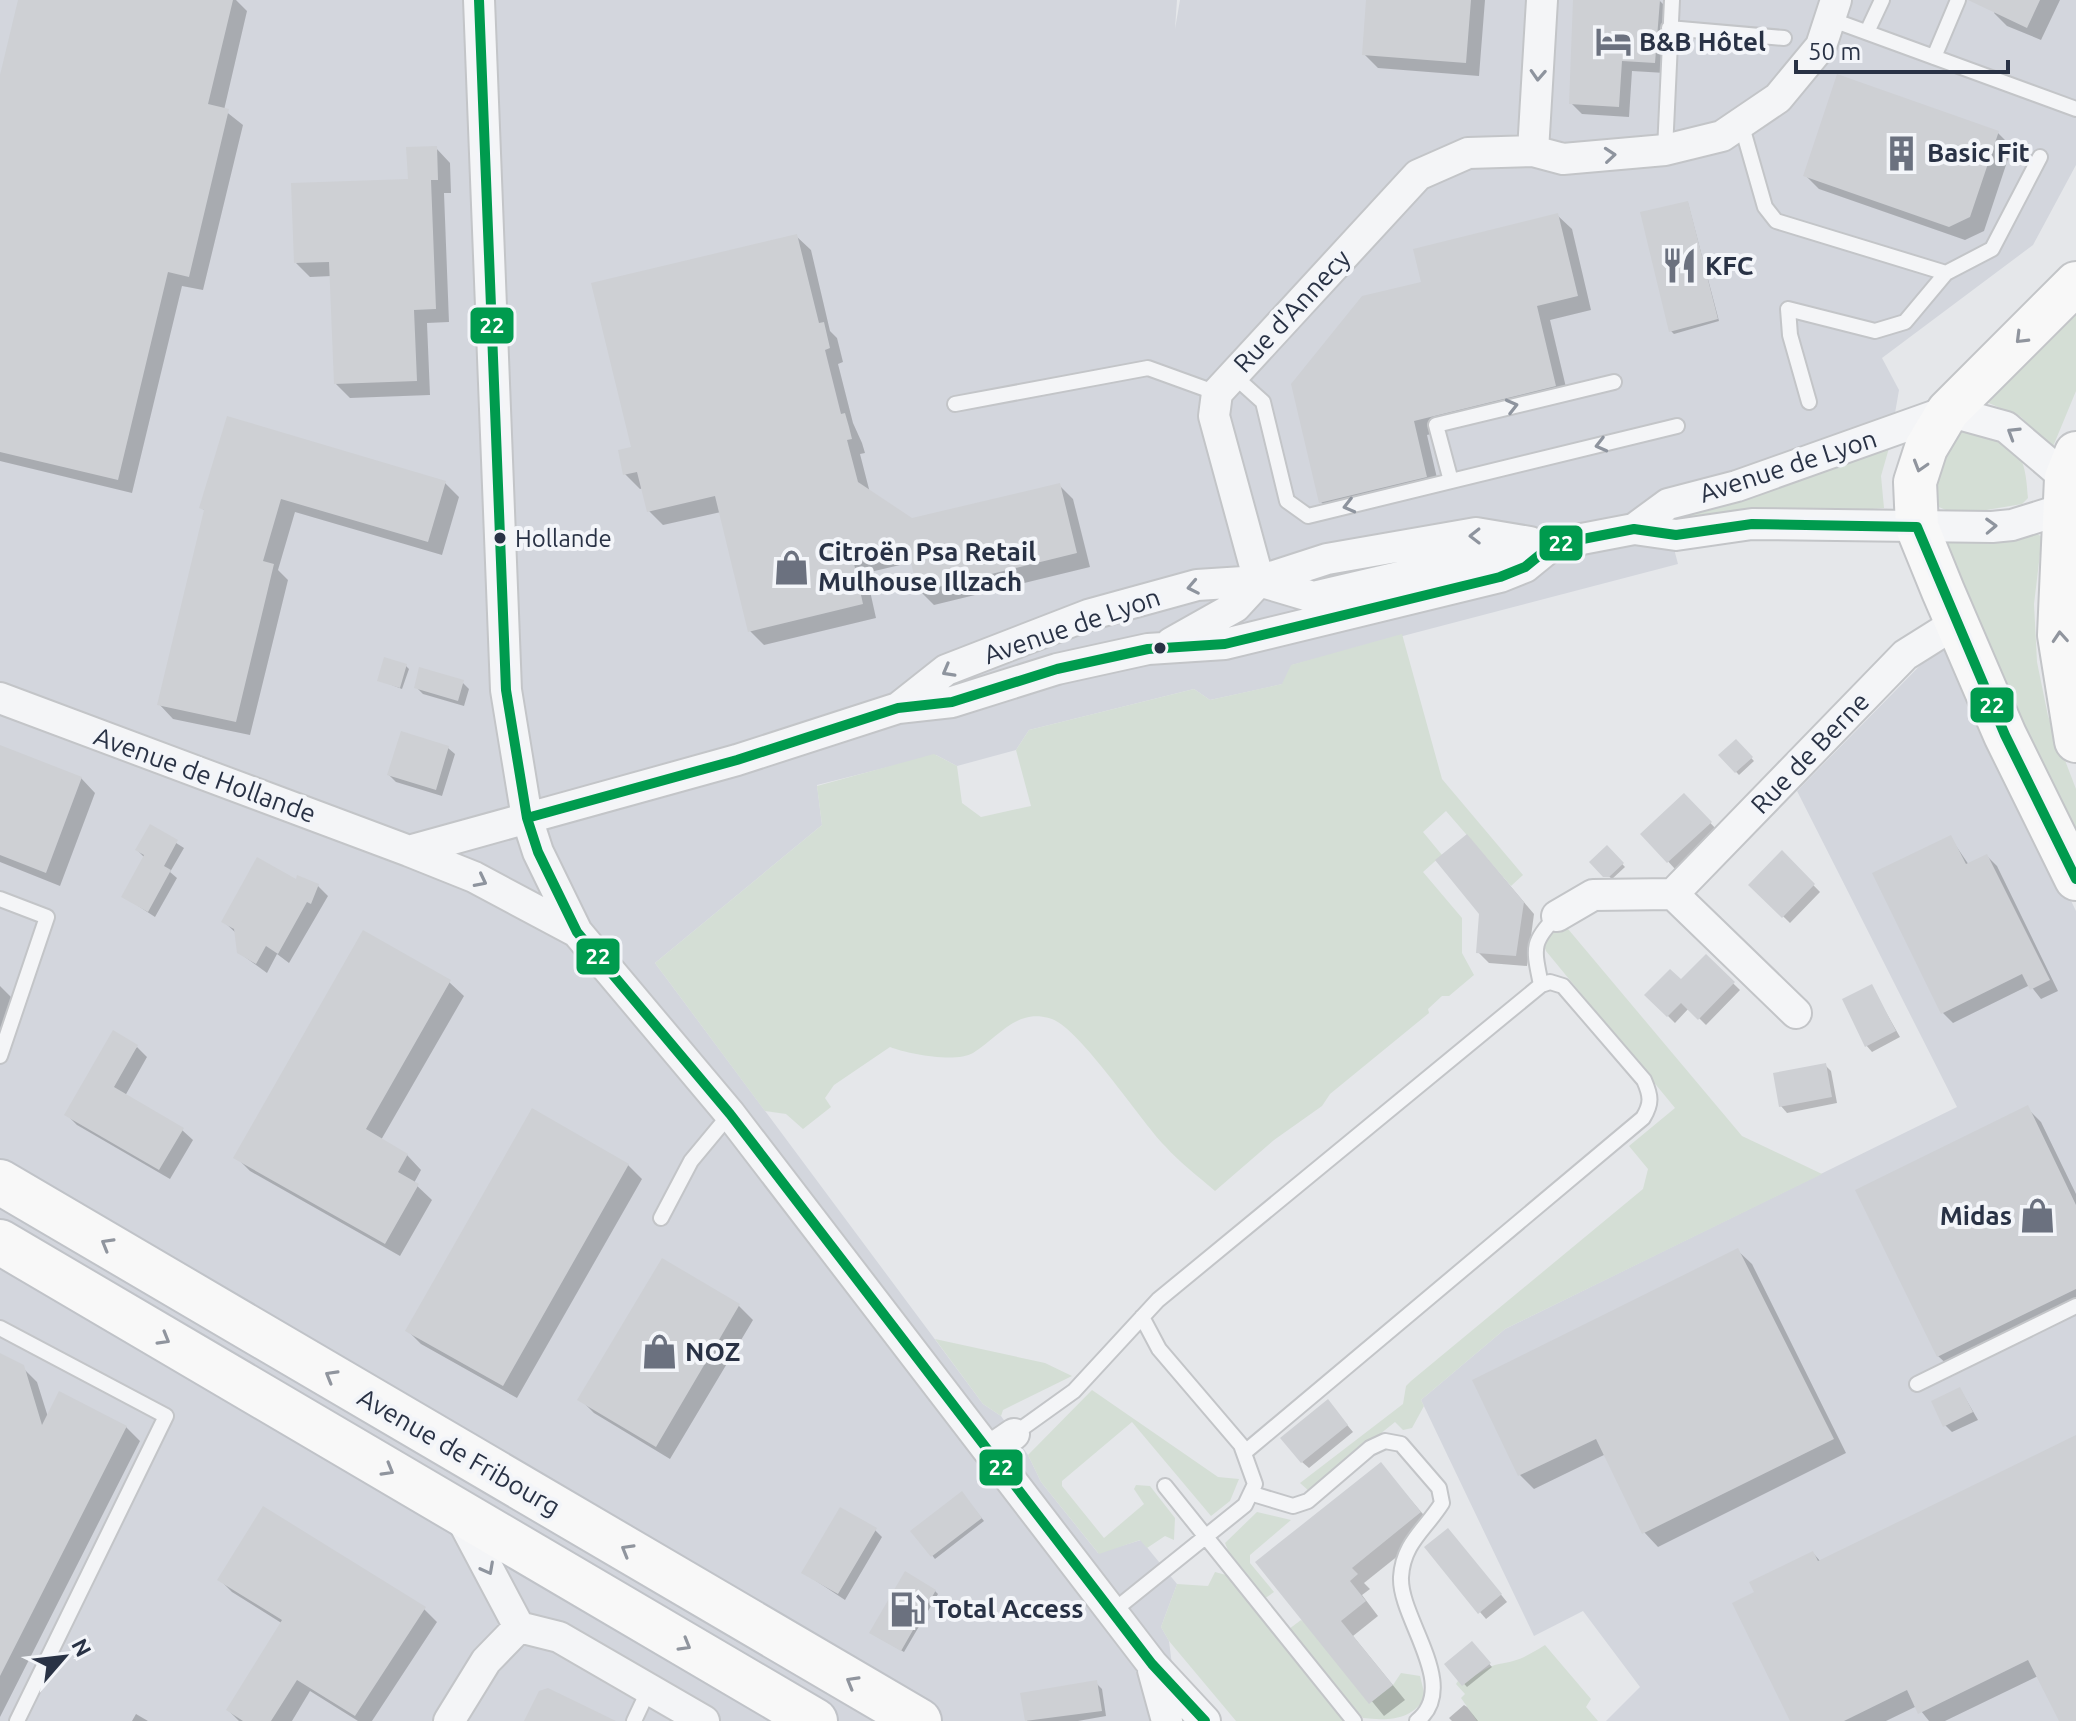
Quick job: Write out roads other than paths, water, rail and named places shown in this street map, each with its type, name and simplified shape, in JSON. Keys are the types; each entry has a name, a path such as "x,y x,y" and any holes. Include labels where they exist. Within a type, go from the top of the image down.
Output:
{"main road":[{"path":"2076,283 1948,411 1926,448 1915,482 1917,527 2005,735 2076,879"},
{"path":"2068,480 2059,635 2076,741"},
{"name":"Avenue de Fribourg","path":"0,1182 919,1721"},
{"name":"Avenue de Fribourg","path":"0,1242 815,1721"}],"street":[{"name":"Avenue de Hollande","path":"479,0 506,690 527,818 538,852 577,932 730,1114 1152,1664 1205,1721"},
{"path":"1533,151 1542,0"},
{"name":"Rue d'Annecy","path":"1259,581 1214,416 1225,384 1418,175 1468,153 1533,151 1563,159 1665,150 1722,136 1778,98 1821,46 1833,9"},
{"name":"Avenue de Lyon","path":"1634,529 1668,504 1737,486 1948,411"},
{"path":"1948,411 2006,427 2068,480"},
{"name":"Avenue de Lyon","path":"898,708 946,670 1088,615 1197,585 1259,581 1327,559 1476,533 1552,545 1634,529 1676,535 1752,524 2012,525 2068,480"},
{"name":"Avenue de Lyon","path":"527,818 737,760 898,708 952,702 1057,669 1166,646 1225,644 1500,577 1525,567 1552,545"},
{"name":"Avenue de Lyon","path":"1166,646 1235,607 1259,581"},
{"name":"Rue de Berne","path":"1673,894 1905,655 1956,623"},
{"name":"Avenue de Hollande","path":"0,698 474,877 577,932"},
{"path":"409,851 527,818"},
{"path":"1557,916 1593,895 1673,894 1796,1013"},
{"path":"989,1451 1014,1434"},
{"path":"457,1511 519,1627 559,1637 704,1721"},
{"path":"449,1721 486,1661 519,1627"},
{"name":"Avenue de Hollande","path":"1152,1664 1167,1721"}],"lane":[{"path":"1665,150 1672,0"},
{"path":"1867,32 1882,0"},
{"path":"1934,57 1958,0"},
{"path":"1833,9 1867,32 2076,109"},
{"path":"1669,28 1784,38"},
{"path":"1741,123 1765,207 1776,221 1946,273"},
{"path":"1809,402 1790,335 1788,309 1875,331 1905,322 1946,273 1992,249 2040,157"},
{"path":"955,404 1148,368 1225,384 1263,402 1287,501 1308,516 1677,426"},
{"path":"1451,481 1436,425 1614,382"},
{"path":"0,899 47,917 0,1056"},
{"path":"1541,985 1534,954 1536,937 1557,916"},
{"path":"1014,1434 1074,1391 1158,1300 1541,985 1550,982 1563,986 1644,1080 1650,1093 1650,1105 1643,1118 1611,1148 1245,1452"},
{"path":"661,1218 691,1161 730,1114"},
{"path":"1917,1384 2076,1306"},
{"path":"1112,1612 1245,1505 1253,1494 1255,1484 1245,1452 1159,1349 1142,1317"},
{"path":"0,1328 166,1416 17,1721"},
{"path":"1253,1494 1293,1506 1308,1501 1370,1448 1385,1441 1401,1444 1439,1488 1442,1503 1410,1541 1401,1579 1432,1678 1434,1696 1425,1715 1417,1721"},
{"path":"1165,1486 1354,1721"},
{"path":"634,1721 649,1689"}],"place":[{"name":"B&B Hôtel","path":"1613,42"},
{"name":"Basic Fit","path":"1901,153"},
{"name":"KFC","path":"1679,266"},
{"name":"Hollande","path":"500,538"},
{"name":"Citroën Psa Retail Mulhouse Illzach","path":"792,567"},
{"name":"Midas","path":"2038,1216"},
{"name":"NOZ","path":"659,1352"},
{"name":"Total Access","path":"907,1609"}]}
